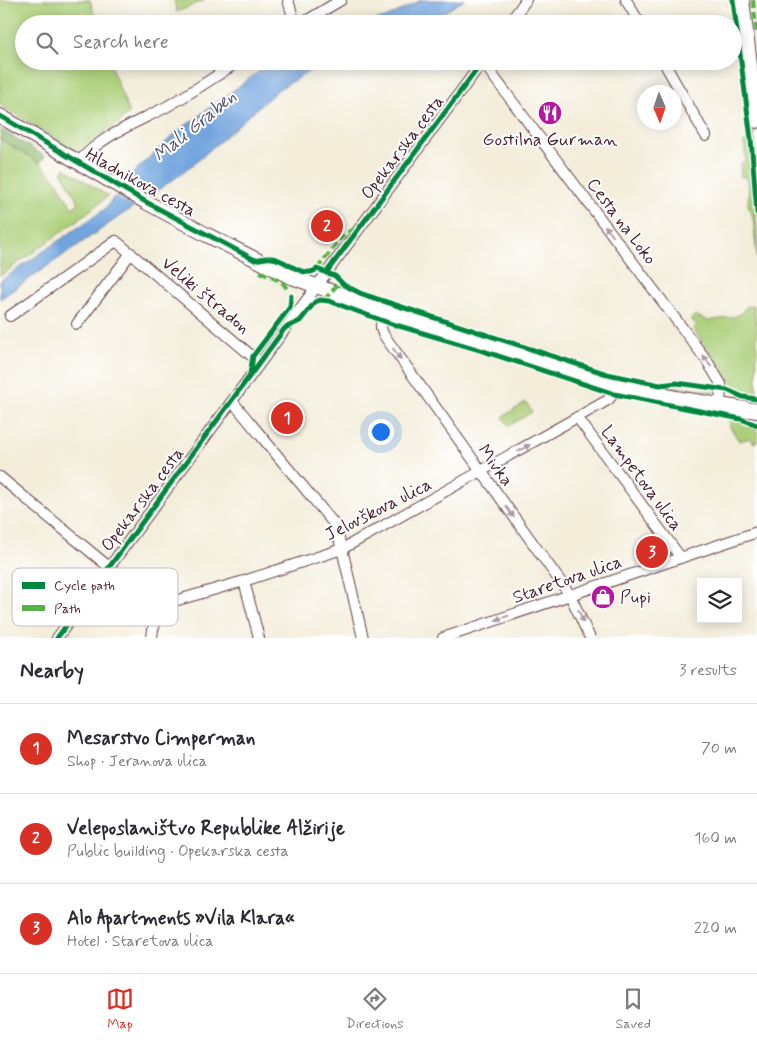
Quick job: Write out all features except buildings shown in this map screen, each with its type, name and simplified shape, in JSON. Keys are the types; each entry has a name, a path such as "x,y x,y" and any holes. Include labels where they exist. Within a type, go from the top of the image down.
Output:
{"main road":[{"path":"742,0 757,121"},
{"name":"Hladnikova cesta","path":"0,116 146,202 289,276 382,310 620,386 757,412"}],"street":[{"path":"288,0 292,15"},
{"path":"316,15 341,0"},
{"path":"516,15 526,0"},
{"path":"626,0 635,15"},
{"path":"78,163 90,150 106,139 166,107 225,70"},
{"name":"Opekarska cesta","path":"109,566 476,70"},
{"name":"Cesta na Loko","path":"490,70 707,361 721,384 720,405"},
{"path":"668,70 706,136"},
{"name":"Veliki štradon","path":"10,316 116,240 260,363"},
{"path":"77,324 131,253"},
{"name":"Mivka","path":"382,310 381,330 383,334 570,595 590,638"},
{"name":"Jelovškova ulica","path":"178,600 342,549 608,400 620,386"},
{"path":"232,401 335,525 362,638"},
{"name":"Lampetova ulica","path":"577,417 681,558"},
{"path":"0,477 109,566"},
{"name":"Staretova ulica","path":"444,638 757,532"},
{"path":"244,580 259,638"},
{"name":"Opekarska cesta","path":"57,638 66,626"}],"green space":[{"path":"0,0 90,0 94,15 15,15 15,70 112,70 129,113 110,129 76,151 0,105"},
{"path":"174,0 205,0 177,12"},
{"path":"734,0 737,0 739,15 736,15"},
{"path":"742,37 755,145 757,194 742,62"},
{"path":"0,129 45,156 40,163 0,139"},
{"path":"0,139 40,163 56,180 72,208 79,203 62,172 65,168 108,196 0,276"},
{"path":"749,139 757,228 757,258 753,218 748,204 748,180 745,177 741,177 740,164 746,161 744,143"},
{"path":"754,305 757,329 757,395 738,391 693,329 697,325 691,319 695,315 708,321 733,317 741,314 746,307"},
{"path":"648,385 662,387 679,386 715,391 711,395 705,396 648,387"},
{"path":"526,402 532,412 509,426 503,417"},
{"path":"730,419 745,422 754,427 757,430 757,441 754,443 750,438 739,441 730,427"}],"water":[{"path":"421,0 464,0 440,15 392,15"},
{"name":"Mali Graben","path":"261,70 312,70 279,89 187,170 0,299 0,281 105,209 128,178 177,132"}],"pier":[{"path":"124,179 154,196 136,208 112,194"}],"marked path":[{"path":"753,0 757,35"},
{"path":"317,269 344,234 356,228"},
{"path":"260,272 282,282 289,291"},
{"path":"324,300 340,282"}],"cycle path":[{"path":"733,0 735,15"},
{"path":"326,273 476,70"},
{"path":"742,70 751,139 757,213"},
{"path":"0,116 146,202 255,260 277,259 300,271 306,272 312,272 317,269 335,276 344,285 362,294 607,374 660,385 677,383 727,390 743,397 757,399"},
{"path":"250,374 253,356 290,307 291,296"},
{"path":"108,568 285,328 300,321 315,302 320,300 329,301 389,323 480,350 614,394 741,419 757,425"},
{"path":"57,638 66,626"}],"place":[{"name":"Gostilna Gurman","path":"550,113"},
{"name":"Veleposlaništvo Republike Alžirije","path":"327,226"},
{"name":"Mesarstvo Cimperman","path":"287,418"},
{"name":"Alo Apartments »Vila Klara«","path":"652,552"},
{"name":"Pupi","path":"603,597"}]}
